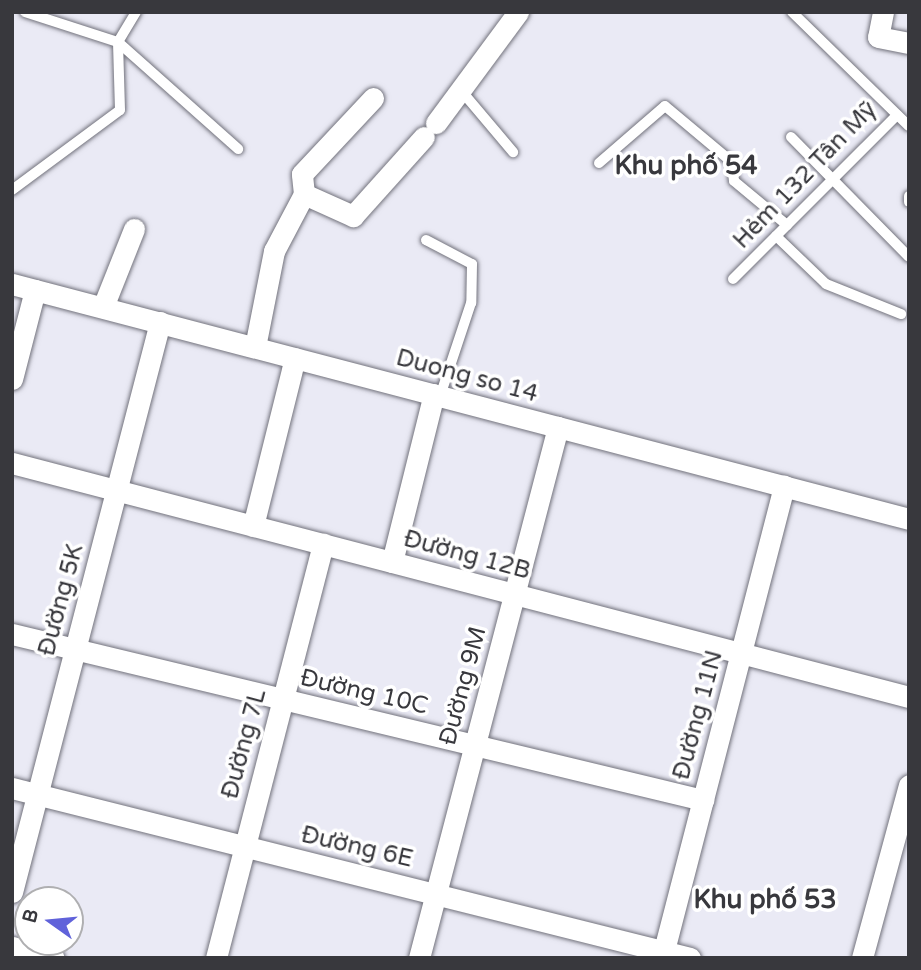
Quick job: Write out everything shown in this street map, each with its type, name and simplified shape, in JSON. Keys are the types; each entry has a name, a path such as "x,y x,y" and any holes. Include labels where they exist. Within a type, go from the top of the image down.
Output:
{"street":[{"path":"304,194 353,216 430,130 518,12"},
{"path":"883,12 878,37 909,43"},
{"path":"255,347 274,251 304,194 302,174 373,98"},
{"path":"103,307 134,229"},
{"name":"Duong so 14","path":"12,284 909,519"},
{"path":"12,379 36,290"},
{"name":"Đường 5K","path":"12,891 160,322"},
{"path":"253,526 295,358"},
{"path":"392,562 437,395"},
{"name":"Đường 9M","path":"419,958 558,427"},
{"name":"Đường 12B","path":"12,464 909,697"},
{"name":"Đường 11N","path":"663,954 784,486"},
{"name":"Đường 7L","path":"216,958 323,544"},
{"name":"Đường 10C","path":"12,634 703,800"},
{"path":"862,958 909,785"},
{"name":"Đường 6E","path":"12,788 244,848 436,893 663,954 690,958"},
{"path":"12,947 54,958"}],"lane":[{"path":"26,12 118,42 238,149"},
{"path":"12,190 120,110 118,42 136,12"},
{"name":"Hẻm 132 Tân Mỹ","path":"733,279 897,115 792,12"},
{"path":"459,88 513,152"},
{"path":"599,163 665,106 732,162 734,181 787,225"},
{"path":"897,115 909,126"},
{"path":"791,137 835,177 909,257"},
{"path":"909,196 909,202"},
{"path":"776,236 826,284 901,314"},
{"path":"426,240 472,264 471,303 437,395"}],"district":[{"name":"Khu phố 54","path":"686,166"},
{"name":"Khu phố 53","path":"765,900"}]}
